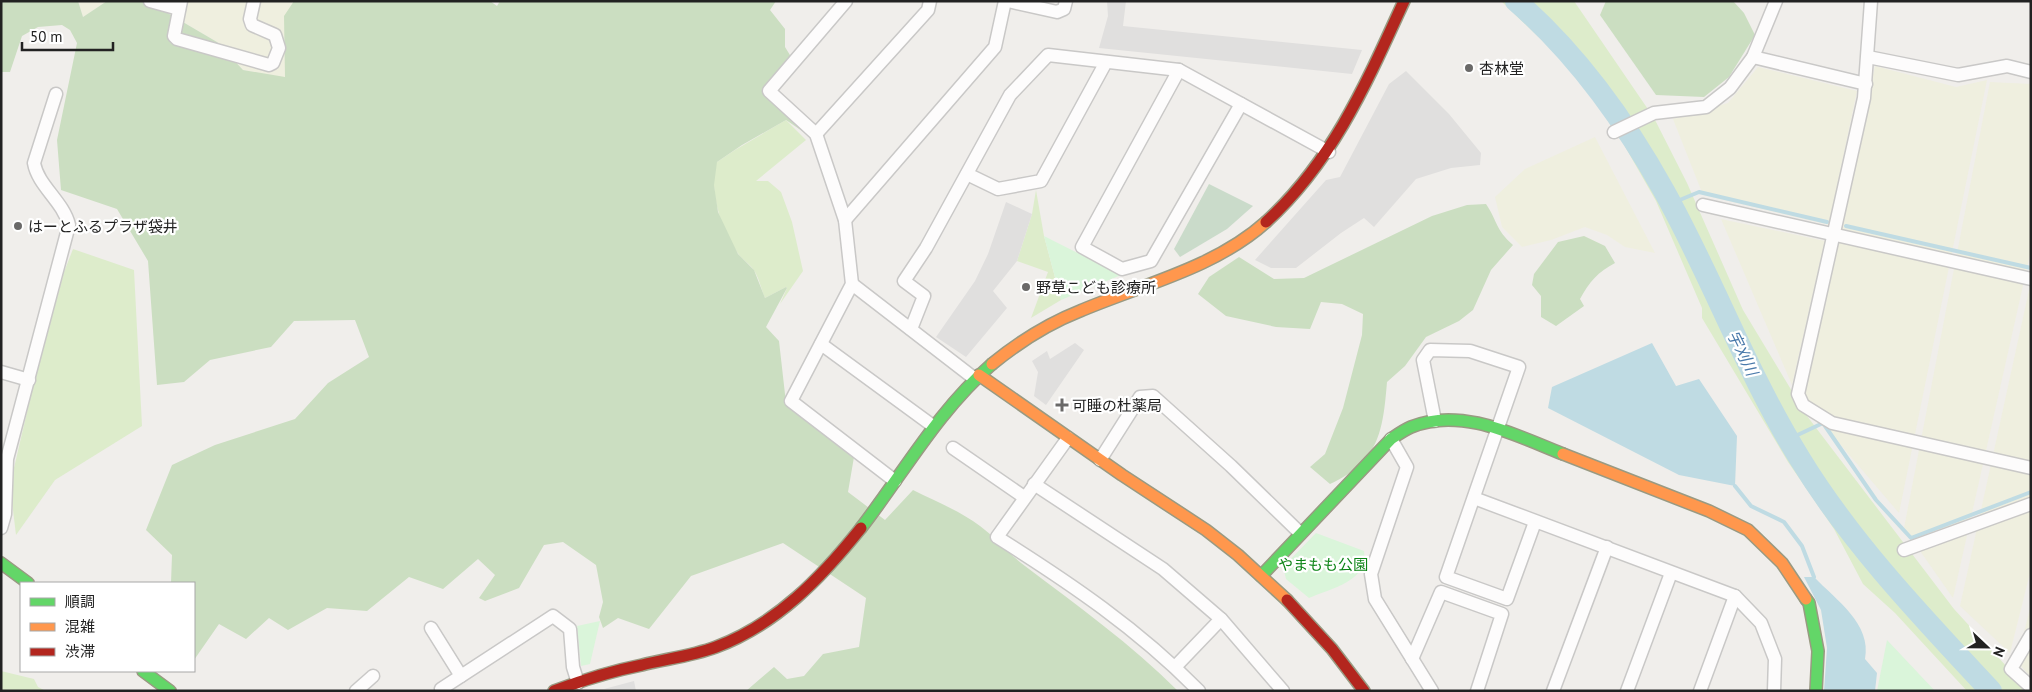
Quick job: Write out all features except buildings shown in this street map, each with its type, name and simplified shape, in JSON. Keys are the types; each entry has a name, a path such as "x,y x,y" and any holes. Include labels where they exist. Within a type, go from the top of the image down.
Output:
{"street":[{"path":"150,1 180,5 174,36 177,39 269,65 273,63 279,48 276,35 252,25 250,19 254,1"},
{"path":"846,1 769,91 816,134 845,220 852,284 791,401 895,481"},
{"path":"816,134 928,10 930,1"},
{"path":"845,220 995,48 1007,1 1057,12 1064,9 1066,1"},
{"path":"554,691 578,682 717,646 737,638 774,617 793,604 818,581 846,548 933,426 977,377 1010,350 1049,326 1189,267 1257,230 1285,205 1313,174 1329,152 1362,94 1404,1"},
{"path":"1614,132 1654,113 1706,107 1730,88 1753,57 1776,1"},
{"path":"1871,1 1866,84 1798,394 1803,405 1832,423 2031,468"},
{"path":"911,329 924,296 904,281 926,248 1010,95 1048,55 1179,70 1329,152"},
{"path":"1753,57 1866,84"},
{"path":"1868,58 1958,75 2007,66 2031,72"},
{"path":"967,174 998,189 1041,181 1106,62"},
{"path":"1179,70 1082,246 1122,269 1151,261 1241,104"},
{"path":"1,528 5,514 7,460 69,225 57,200 36,172 34,163 56,94"},
{"path":"1703,205 2031,279"},
{"path":"852,284 977,377 1216,537 1261,576 1320,632 1364,691"},
{"path":"821,344 933,426"},
{"path":"1435,421 1423,360 1430,350 1470,351 1519,367 1446,577 1507,599 1535,522"},
{"path":"1,372 29,380"},
{"path":"1100,460 1140,397 1153,396 1231,466 1300,533"},
{"path":"1261,576 1300,533 1391,440 1411,427 1435,421 1471,421 1499,429 1709,511 1748,530 1782,563 1809,603 1818,651 1816,691"},
{"path":"1068,438 997,537 1122,620 1176,667 1199,691"},
{"path":"1391,440 1407,467 1371,574 1375,599 1432,691"},
{"path":"953,448 1024,497"},
{"path":"1034,484 1163,569 1221,619 1284,691"},
{"path":"1474,498 1735,596 1762,623 1775,659 1774,691"},
{"path":"1904,550 2031,504"},
{"path":"1553,691 1607,547"},
{"path":"1,563 27,582"},
{"path":"1627,691 1672,573"},
{"path":"1412,659 1441,592 1502,614 1477,691"},
{"path":"1700,691 1735,596"},
{"path":"440,690 553,616 570,629 573,667 578,682"},
{"path":"1176,667 1221,619"},
{"path":"430,628 461,676"},
{"path":"2031,635 2011,669 2031,688"},
{"path":"144,672 170,691"},
{"path":"356,691 373,676"}],"green space":[{"path":"1,1 78,1 83,17 107,1 147,1 217,42 243,70 285,77 284,16 294,1 490,1 497,6 500,1 776,1 770,10 785,29 785,47 793,60 763,92 804,128 805,133 786,120 742,145 717,162 714,185 718,212 738,254 754,270 765,298 787,288 766,327 779,341 786,403 854,457 848,492 885,520 913,490 964,516 986,531 1025,566 1123,641 1178,691 746,691 774,667 787,679 804,676 823,654 859,647 866,598 783,543 691,576 649,629 618,618 603,628 599,617 603,602 596,565 563,542 544,545 519,588 485,601 479,598 495,575 478,559 443,589 409,577 367,611 327,608 288,630 269,618 246,639 219,624 195,659 195,582 171,582 172,555 146,530 172,465 215,445 295,419 328,383 369,357 355,320 294,321 271,347 210,360 184,382 157,385 148,261 117,209 61,190 57,140 77,43 70,30 62,25 38,27 22,36 10,72 1,72"},
{"path":"78,1 107,1 83,17"},
{"path":"147,1 296,1 286,78 243,70 217,42"},
{"path":"1501,1 1574,1 1654,118 1687,183 1743,310 1807,416 1954,609 2029,691 1967,691 1895,613 1863,584 1834,529 1788,462 1702,318 1702,308 1656,201 1623,143 1574,71"},
{"path":"1606,1 1733,1 1744,13 1755,35 1729,77 1704,97 1656,95 1600,15"},
{"path":"1875,66 1956,87 1987,80 1899,513 1799,396"},
{"path":"1758,67 1857,91 1829,225 1703,195 1673,119 1728,103"},
{"path":"1990,82 2031,84 2031,250 1953,598 1904,528"},
{"path":"786,120 806,140 756,181 768,181 781,192 792,222 803,271 780,304 787,288 765,298 755,272 739,254 721,221 714,188 714,164"},
{"path":"1595,137 1655,253 1625,247 1607,235 1585,227 1551,240 1522,247 1502,227 1495,197 1525,169"},
{"path":"1209,184 1253,206 1227,229 1180,257 1174,249"},
{"path":"1036,190 1044,236 1061,300 1031,318 1048,272 1017,261 1032,214"},
{"path":"1486,204 1500,230 1513,245 1491,270 1473,310 1459,321 1426,337 1405,366 1387,382 1380,430 1369,455 1359,466 1330,484 1310,467 1325,454 1343,408 1362,335 1363,314 1342,304 1321,302 1310,329 1276,327 1226,316 1198,294 1209,277 1239,257 1274,279 1304,278 1432,216 1467,205"},
{"path":"1721,219 1825,241 1792,385"},
{"path":"1044,236 1121,275 1061,300"},
{"path":"1584,236 1605,246 1615,263 1599,274 1587,287 1580,299 1584,306 1556,326 1541,317 1541,296 1532,285 1534,274 1558,242"},
{"path":"73,249 134,270 142,426 55,480 16,535 10,485 31,395 64,272"},
{"path":"2031,281 2031,569 2010,653 1960,606"},
{"name":"やまもも公園","path":"1316,533 1364,551 1364,561 1361,570 1347,582 1309,598 1286,579 1283,567"},
{"path":"2031,604 2031,677 2017,662"},
{"path":"600,621 590,664 581,666 577,626"},
{"path":"1887,640 1935,691 1877,691"},
{"path":"1,671 34,679 38,687 46,691 1,691"}],"shaded area":[{"path":"1107,1 1126,1 1123,26 1362,50 1352,74 1099,48 1108,16"},
{"path":"1406,71 1449,114 1481,153 1480,165 1451,168 1416,179 1374,227 1364,218 1341,233 1296,268 1271,268 1255,260 1326,180 1340,177 1389,84"},
{"path":"1006,202 1032,214 1017,261 993,291 1007,308 966,357 936,337 975,281 988,254"},
{"path":"1075,343 1084,350 1046,405 1034,396 1038,372 1032,361 1047,351 1050,359"},
{"path":"634,681 636,691 604,689"}],"water":[{"path":"1652,343 1676,386 1699,379 1737,436 1735,486 1679,475 1548,408 1552,387"},
{"path":"1804,577 1814,577 1842,604 1858,624 1866,646 1865,659 1877,673 1875,691 1824,691 1827,648 1821,610"}],"waterway":[{"name":"宇刈川","path":"1516,1 1559,43 1579,66 1633,139 1682,224 1763,394 1820,490 1865,551 1991,691"},
{"path":"1670,204 1699,192 1827,222"},
{"path":"1846,226 2031,268"},
{"path":"1789,439 1823,423 1876,500 1911,538 2031,492"},
{"path":"1735,486 1751,506 1784,522 1802,546 1814,577"}],"traffic: fast":[{"path":"861,528 938,422 972,382 992,364"},
{"path":"1261,576 1391,439 1411,427 1430,421 1469,422 1508,432 1563,454"},
{"path":"1,563 27,582"},
{"path":"1806,599 1809,603 1818,651 1816,691"},
{"path":"144,672 170,691"}],"traffic: slow":[{"path":"992,364 1023,341 1056,322 1201,264 1246,238 1266,222"},
{"path":"979,375 1122,475 1206,530 1238,555 1287,600"},
{"path":"1563,454 1709,511 1748,530 1782,563 1806,599"}],"traffic: jam":[{"path":"1266,222 1290,198 1329,147 1362,90 1404,1"},
{"path":"554,691 631,667 707,650 759,626 814,582 861,528"},
{"path":"1287,600 1332,649 1364,691"}],"place":[{"name":"杏林堂","path":"1469,68"},
{"name":"はーとふるプラザ袋井","path":"18,226"},
{"name":"野草こども診療所","path":"1026,287"},
{"name":"可睡の杜薬局","path":"1062,405"}]}
